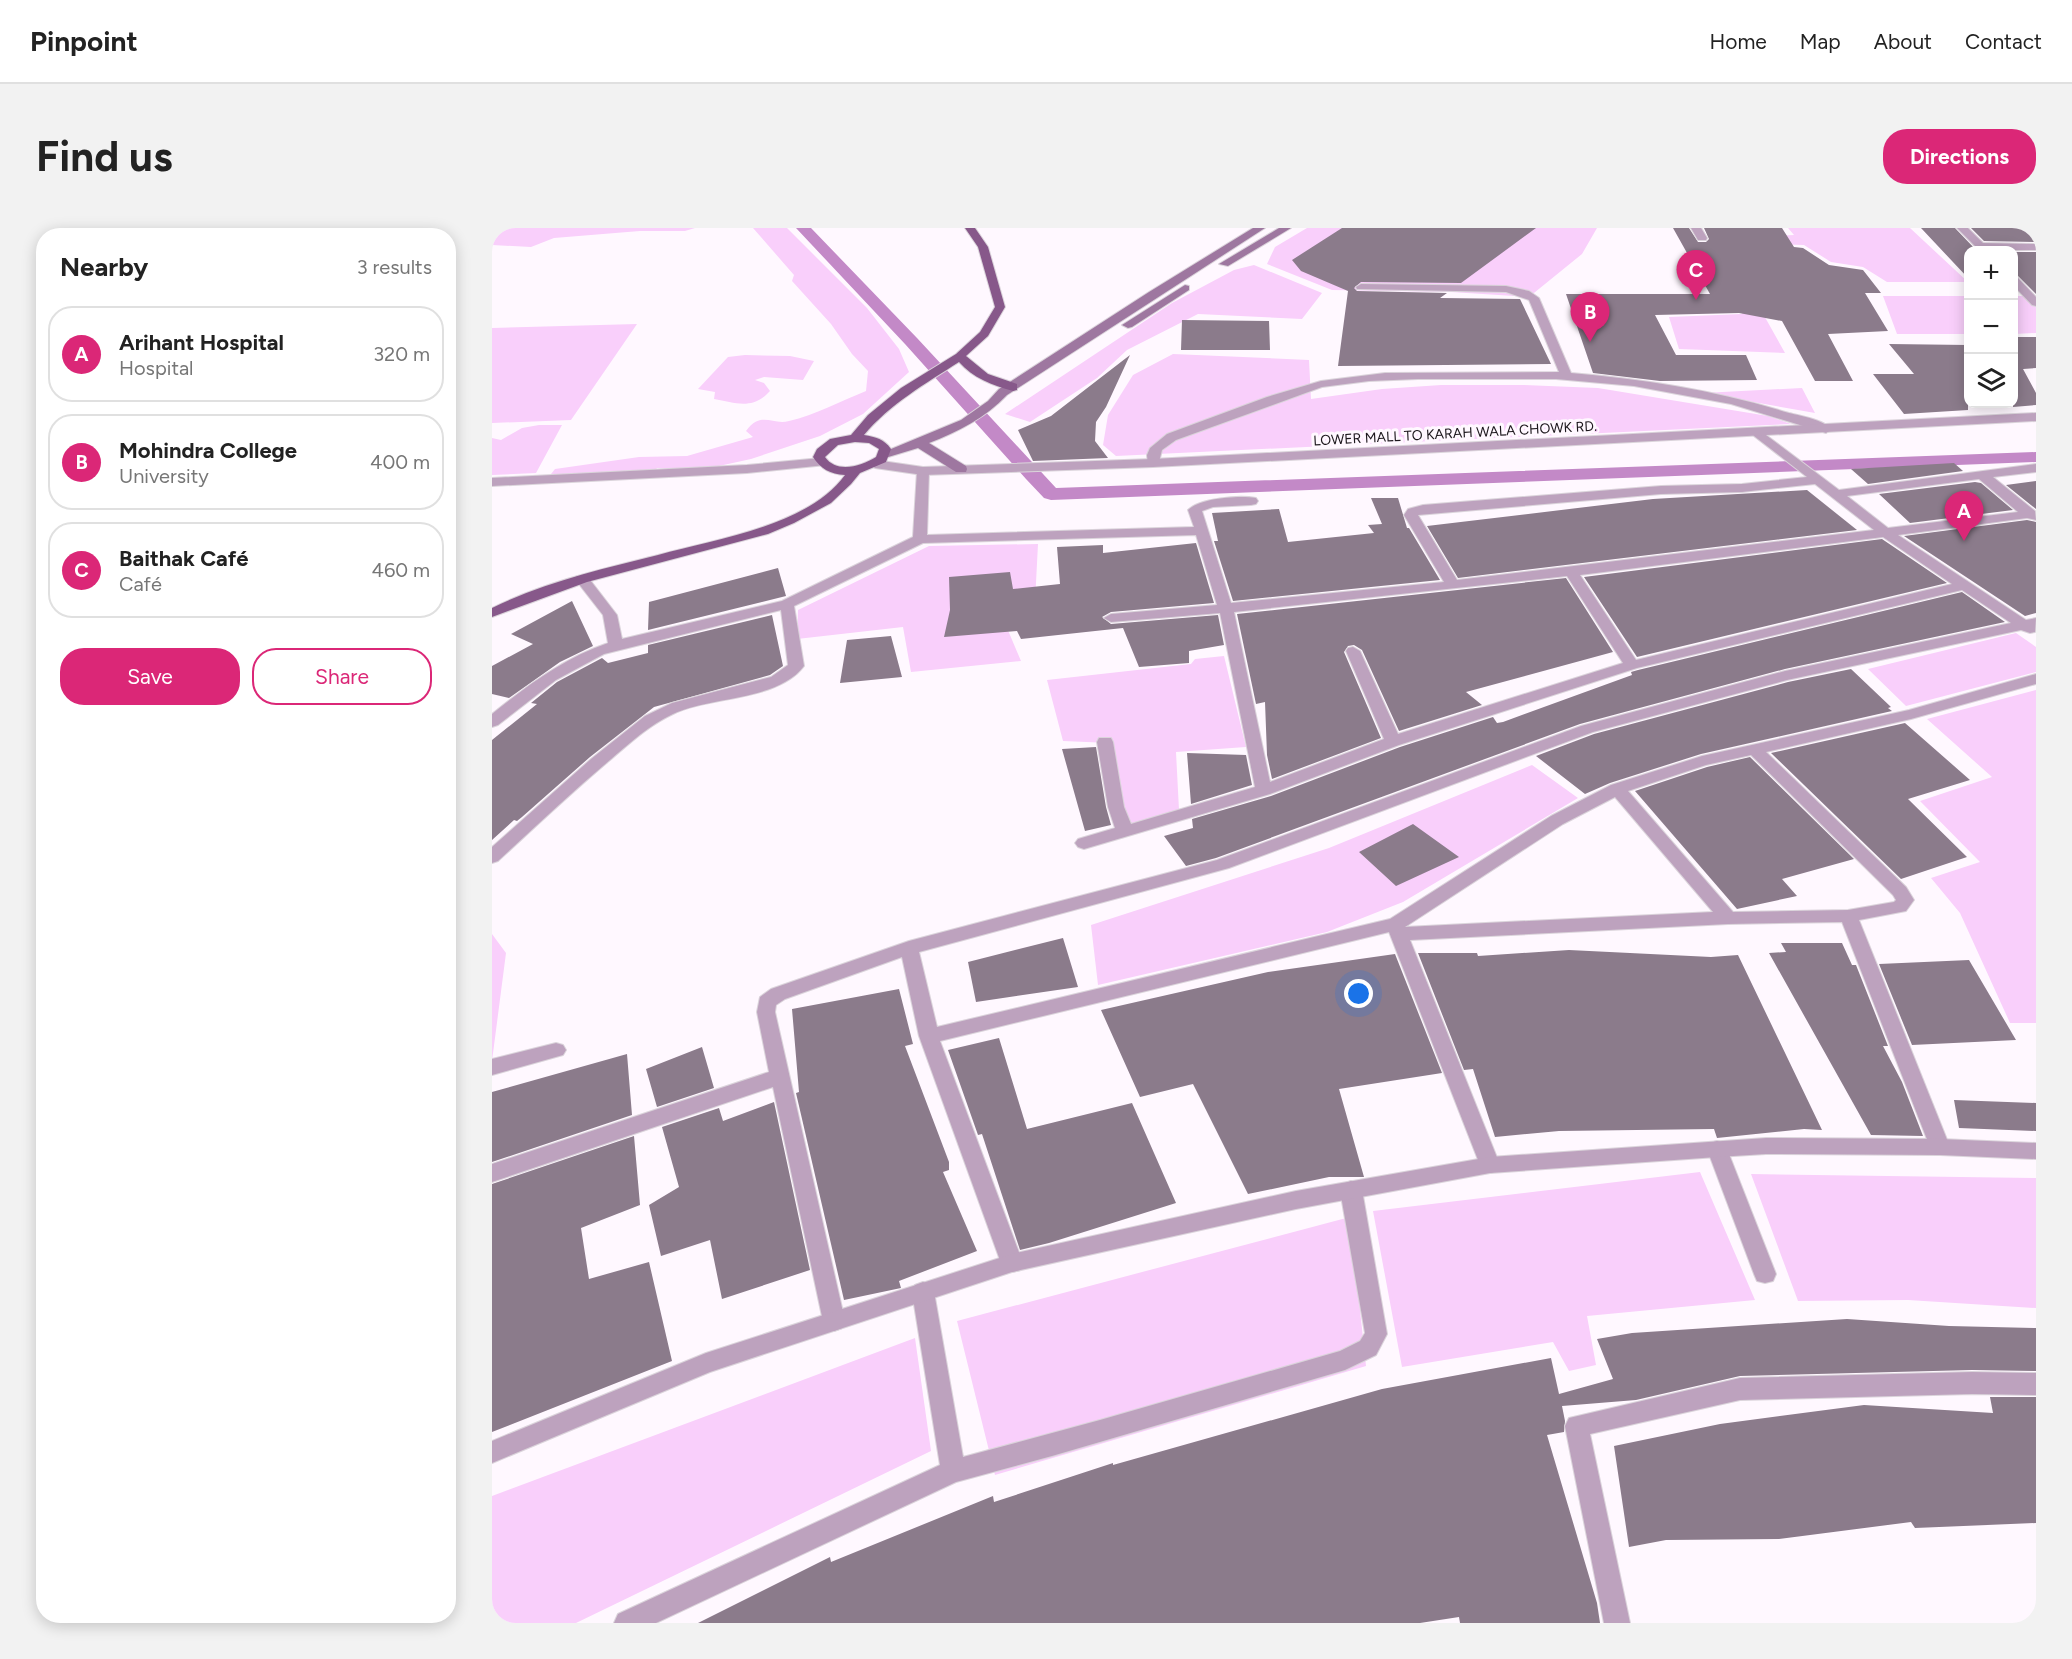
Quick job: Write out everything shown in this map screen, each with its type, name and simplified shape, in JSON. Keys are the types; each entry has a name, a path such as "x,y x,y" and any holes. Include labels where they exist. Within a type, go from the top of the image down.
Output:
{"main road":[{"path":"855,438 872,418 905,391 956,358 984,334 1000,307 983,247 970,228"},
{"path":"990,407 1004,393 1153,294 1260,228"},
{"path":"1114,334 1201,278 1286,228"},
{"path":"956,358 992,382 1013,387"},
{"path":"885,454 882,444 855,438 826,447 819,457 821,462 834,469 855,470 875,464 885,454 938,436 990,407 1016,398 1045,379"},
{"path":"919,444 961,469"},
{"path":"492,613 515,602 582,579 763,531 787,522 833,496 845,486 855,470"}],"street":[{"path":"1696,228 1702,238"},
{"path":"1962,228 1979,246"},
{"path":"2018,247 2036,247"},
{"path":"2018,285 2036,303"},
{"path":"1361,287 1506,289 1525,293 1534,298 1566,376"},
{"path":"1153,463 1151,455 1154,449 1176,435 1269,401 1335,381 1400,375 1566,376 1691,392 1791,416 1826,429"},
{"name":"LOWER MALL TO KARAH WALA CHOWK RD.","path":"875,464 923,471 1153,463 2036,417"},
{"path":"1758,433 1886,533 2032,627"},
{"path":"492,482 735,470 821,462"},
{"path":"1835,494 2036,468"},
{"path":"920,539 923,471"},
{"path":"1982,475 2033,517"},
{"path":"1453,585 1411,515 1413,512 1423,509 1516,501 1661,490 1742,488 1818,480"},
{"path":"1251,501 1211,504 1196,508 1226,609 1263,790"},
{"path":"1111,618 1226,609 1572,573 1886,533 2033,517"},
{"path":"492,722 565,666 590,653 787,604 920,539 1203,531"},
{"path":"1572,573 1632,665"},
{"path":"582,579 610,615 616,645"},
{"path":"1084,843 1263,790 1393,741 1632,665 1964,585"},
{"path":"492,857 592,767 650,719 685,703 777,681 793,671 796,666 787,604"},
{"path":"834,1321 779,1077 766,1012 767,1002 794,987 909,948 1223,864 1587,729 1774,678 2032,627"},
{"path":"1353,651 1393,741"},
{"path":"1397,929 1557,820 1617,789 1692,764 1911,714 2036,679"},
{"path":"1105,742 1116,807 1125,831"},
{"path":"929,1036 1397,929 1848,916 1900,907 1905,900 1900,891 1755,748"},
{"path":"1617,789 1728,918"},
{"path":"1848,916 1940,1147"},
{"path":"1397,929 1490,1165"},
{"path":"909,948 929,1036 1012,1263"},
{"path":"492,1067 556,1050"},
{"path":"492,1173 779,1077"},
{"path":"492,1452 706,1363 1012,1263 1296,1200 1490,1165 1717,1149 1766,1146 1940,1147 2036,1151"},
{"path":"1717,1149 1765,1274"},
{"path":"627,1623 953,1471 1031,1452 1196,1401 1345,1360 1368,1348 1376,1334 1351,1190"},
{"path":"923,1292 953,1471"},
{"path":"1617,1623 1577,1426 1740,1389 1961,1383 2036,1384"}],"shaded area":[{"path":"492,228 695,228 685,231 640,231 554,238 531,247 492,245"},
{"path":"753,228 787,228 867,308 899,349 909,372 863,414 820,436 751,459 696,471 657,468 650,477 552,480 551,474 555,469 639,457 687,456 753,437 746,431 757,421 783,422 799,418 866,391 868,371 852,354 831,324 792,281 794,275"},
{"path":"1307,228 1597,228 1582,254 1529,297 1451,292 1332,290 1267,264 1275,247"},
{"path":"1788,228 1910,228 1964,278 1964,282 1887,282 1863,267 1831,262 1804,245 1774,244 1769,236 1794,235"},
{"path":"1254,265 1322,293 1302,319 1198,314 1127,350 1097,378 1030,422 1005,414 1172,303 1234,270"},
{"path":"1752,294 1785,353 1679,349 1669,317 1742,314 1739,295"},
{"path":"1883,296 1964,296 1964,334 1897,334"},
{"path":"2018,296 2023,296 2036,304 2036,333 2018,334"},
{"path":"637,324 571,420 492,423 492,328"},
{"path":"1173,354 1309,360 1311,399 1382,389 1441,385 1598,388 1768,416 1791,424 1116,456 1103,445 1108,415 1133,375"},
{"path":"790,356 814,361 803,380 764,377 755,380 764,383 770,391 764,397 751,403 714,399 715,392 698,389 728,357"},
{"path":"1802,388 1815,413 1703,393"},
{"path":"562,425 536,473 492,475 492,438 501,440 522,428"},
{"path":"1038,544 1035,602 999,609 1021,661 911,672 903,627 797,639 798,610 929,546"},
{"path":"2016,633 2036,647 2036,672 1906,706 1868,669"},
{"path":"1224,656 1246,747 1176,752 1179,810 1128,825 1110,743 1063,741 1047,680 1191,664 1195,659"},
{"path":"2036,690 2036,1023 2010,1023 1960,913 1931,878 1980,862 1920,801 1992,777 1927,719"},
{"path":"1532,765 1578,798 1403,902 1327,932 1098,985 1091,925 1329,848"},
{"path":"492,934 506,953 492,1061"},
{"path":"1700,1172 1755,1300 1587,1316 1596,1365 1569,1371 1553,1342 1402,1367 1373,1211"},
{"path":"1751,1174 2036,1178 2036,1308 1908,1300 1798,1301"},
{"path":"1350,1217 1366,1366 995,1475 957,1321"},
{"path":"915,1338 931,1451 576,1623 492,1623 492,1496"}],"building":[{"path":"1342,228 1536,228 1461,283 1361,282 1354,288 1357,291 1447,293 1440,298 1520,299 1551,364 1338,366 1348,291 1301,271 1292,260"},
{"path":"1673,228 1689,228 1698,242 1706,242 1709,239 1704,228 1782,228 1794,247 1803,248 1829,265 1863,270 1881,293 1865,293 1888,331 1828,334 1853,381 1815,381 1782,321 1739,313 1655,315 1676,355 1746,355 1757,380 1660,381 1593,373 1566,294 1710,294"},
{"path":"1921,228 1955,228 1972,246 1964,246 1964,274"},
{"path":"1971,228 2036,228 2036,242 1984,241"},
{"path":"2018,252 2036,252 2036,294 2018,276"},
{"path":"1182,320 1269,321 1270,350 1181,350"},
{"path":"2018,337 2036,337 2036,368 2023,369 2036,393 2036,405 2018,407"},
{"path":"1889,344 1964,345 1964,408 1968,410 1904,414 1873,374 1914,374"},
{"path":"1130,355 1106,407 1096,422 1095,441 1108,458 1033,461 1018,430 1051,416"},
{"path":"1954,463 1963,471 1868,484 1851,469"},
{"path":"2036,481 2036,509 2006,485"},
{"path":"1981,483 2013,510 1910,523 1879,494"},
{"path":"1807,490 1857,530 1458,578 1427,526 1653,499"},
{"path":"1371,498 1398,498 1407,528 1440,580 1233,601 1214,541 1218,541 1212,513 1279,509 1288,542 1374,533 1368,525 1382,524"},
{"path":"2027,520 2036,522 2036,613 2025,616 1904,536"},
{"path":"1882,539 1947,583 1637,657 1584,577"},
{"path":"1196,543 1214,603 1111,612 1102,617 1111,624 1218,615 1224,645 1189,651 1189,663 1139,667 1123,628 1021,639 1017,631 944,637 950,610 949,577 1010,572 1013,589 1060,584 1057,547 1103,545 1103,553"},
{"path":"778,568 786,596 648,630 649,602"},
{"path":"1566,578 1613,652 1466,692 1482,705 1399,731 1362,650 1354,645 1348,646 1344,652 1381,738 1272,779 1267,755 1265,702 1256,704 1237,614"},
{"path":"1962,592 2005,622 1785,669 1580,724 1216,858 1186,866 1164,836 1193,828 1192,819 1271,796 1400,747 1493,717 1497,723 1503,722 1632,675 1631,672"},
{"path":"572,601 593,646 560,662 509,698 492,694 492,666 533,644 511,634"},
{"path":"772,615 783,666 770,675 654,707 590,757 522,817 517,821 514,820 492,840 492,740 537,704 531,703 557,682 602,658 608,663 648,653 648,645"},
{"path":"891,636 902,677 840,683 847,640"},
{"path":"1851,669 1891,707 1888,708 1892,711 1701,754 1610,783 1585,794 1536,756 1594,734 1788,682"},
{"path":"1905,723 1970,780 1908,799 1967,857 1901,879 1771,753"},
{"path":"1096,747 1111,825 1085,831 1062,749"},
{"path":"1187,753 1246,755 1252,785 1191,804"},
{"path":"1750,757 1854,859 1782,879 1797,896 1737,909 1635,791 1707,767"},
{"path":"1413,824 1459,857 1396,886 1359,852"},
{"path":"1063,938 1078,987 976,1002 968,962"},
{"path":"1781,943 1842,943 1852,965 1856,965 1888,1046 1883,1046 1902,1082 1923,1136 1871,1135 1769,953 1786,952"},
{"path":"1569,950 1711,957 1738,955 1822,1130 1804,1129 1717,1138 1714,1129 1559,1131 1495,1137 1473,1069 1464,1070 1418,953 1477,953 1478,956"},
{"path":"1395,954 1442,1073 1339,1089 1364,1177 1329,1177 1248,1194 1193,1084 1140,1097 1101,1010 1268,972"},
{"path":"1969,960 2016,1040 1912,1045 1879,964"},
{"path":"899,989 913,1044 905,1046 949,1162 949,1170 943,1172 977,1251 899,1281 901,1288 844,1300 796,1093 799,1092 792,1009"},
{"path":"999,1038 1027,1129 1132,1103 1176,1203 1020,1250 982,1134 978,1135 948,1050"},
{"path":"702,1047 714,1088 657,1107 646,1069"},
{"path":"627,1054 632,1115 492,1162 492,1092"},
{"path":"1954,1100 2036,1103 2036,1131 1959,1128"},
{"path":"774,1102 810,1270 722,1299 710,1240 661,1256 649,1205 679,1187 662,1127 719,1108 723,1121"},
{"path":"634,1136 640,1205 581,1228 589,1279 649,1262 672,1361 492,1432 492,1184"},
{"path":"1847,1319 1949,1326 2036,1328 2036,1371 1972,1370 1740,1376 1636,1400 1562,1406 1565,1421 1564,1432 1547,1435 1597,1603 1600,1623 1460,1623 1459,1617 1420,1623 698,1623 830,1557 831,1562 993,1496 994,1502 1113,1463 1113,1465 1382,1389 1551,1358 1559,1394 1613,1379 1597,1339 1632,1333"},
{"path":"1990,1397 2036,1397 2036,1523 1915,1528 1911,1522 1779,1539 1666,1540 1629,1547 1614,1446 1720,1424 1864,1405 1993,1413"}],"waterway":[{"path":"803,228 911,341 1051,494 2036,457"}],"place":[{"name":"Baithak Café","path":"1696,300"},
{"name":"Mohindra College","path":"1590,342"},
{"name":"Arihant Hospital","path":"1964,541"}]}
